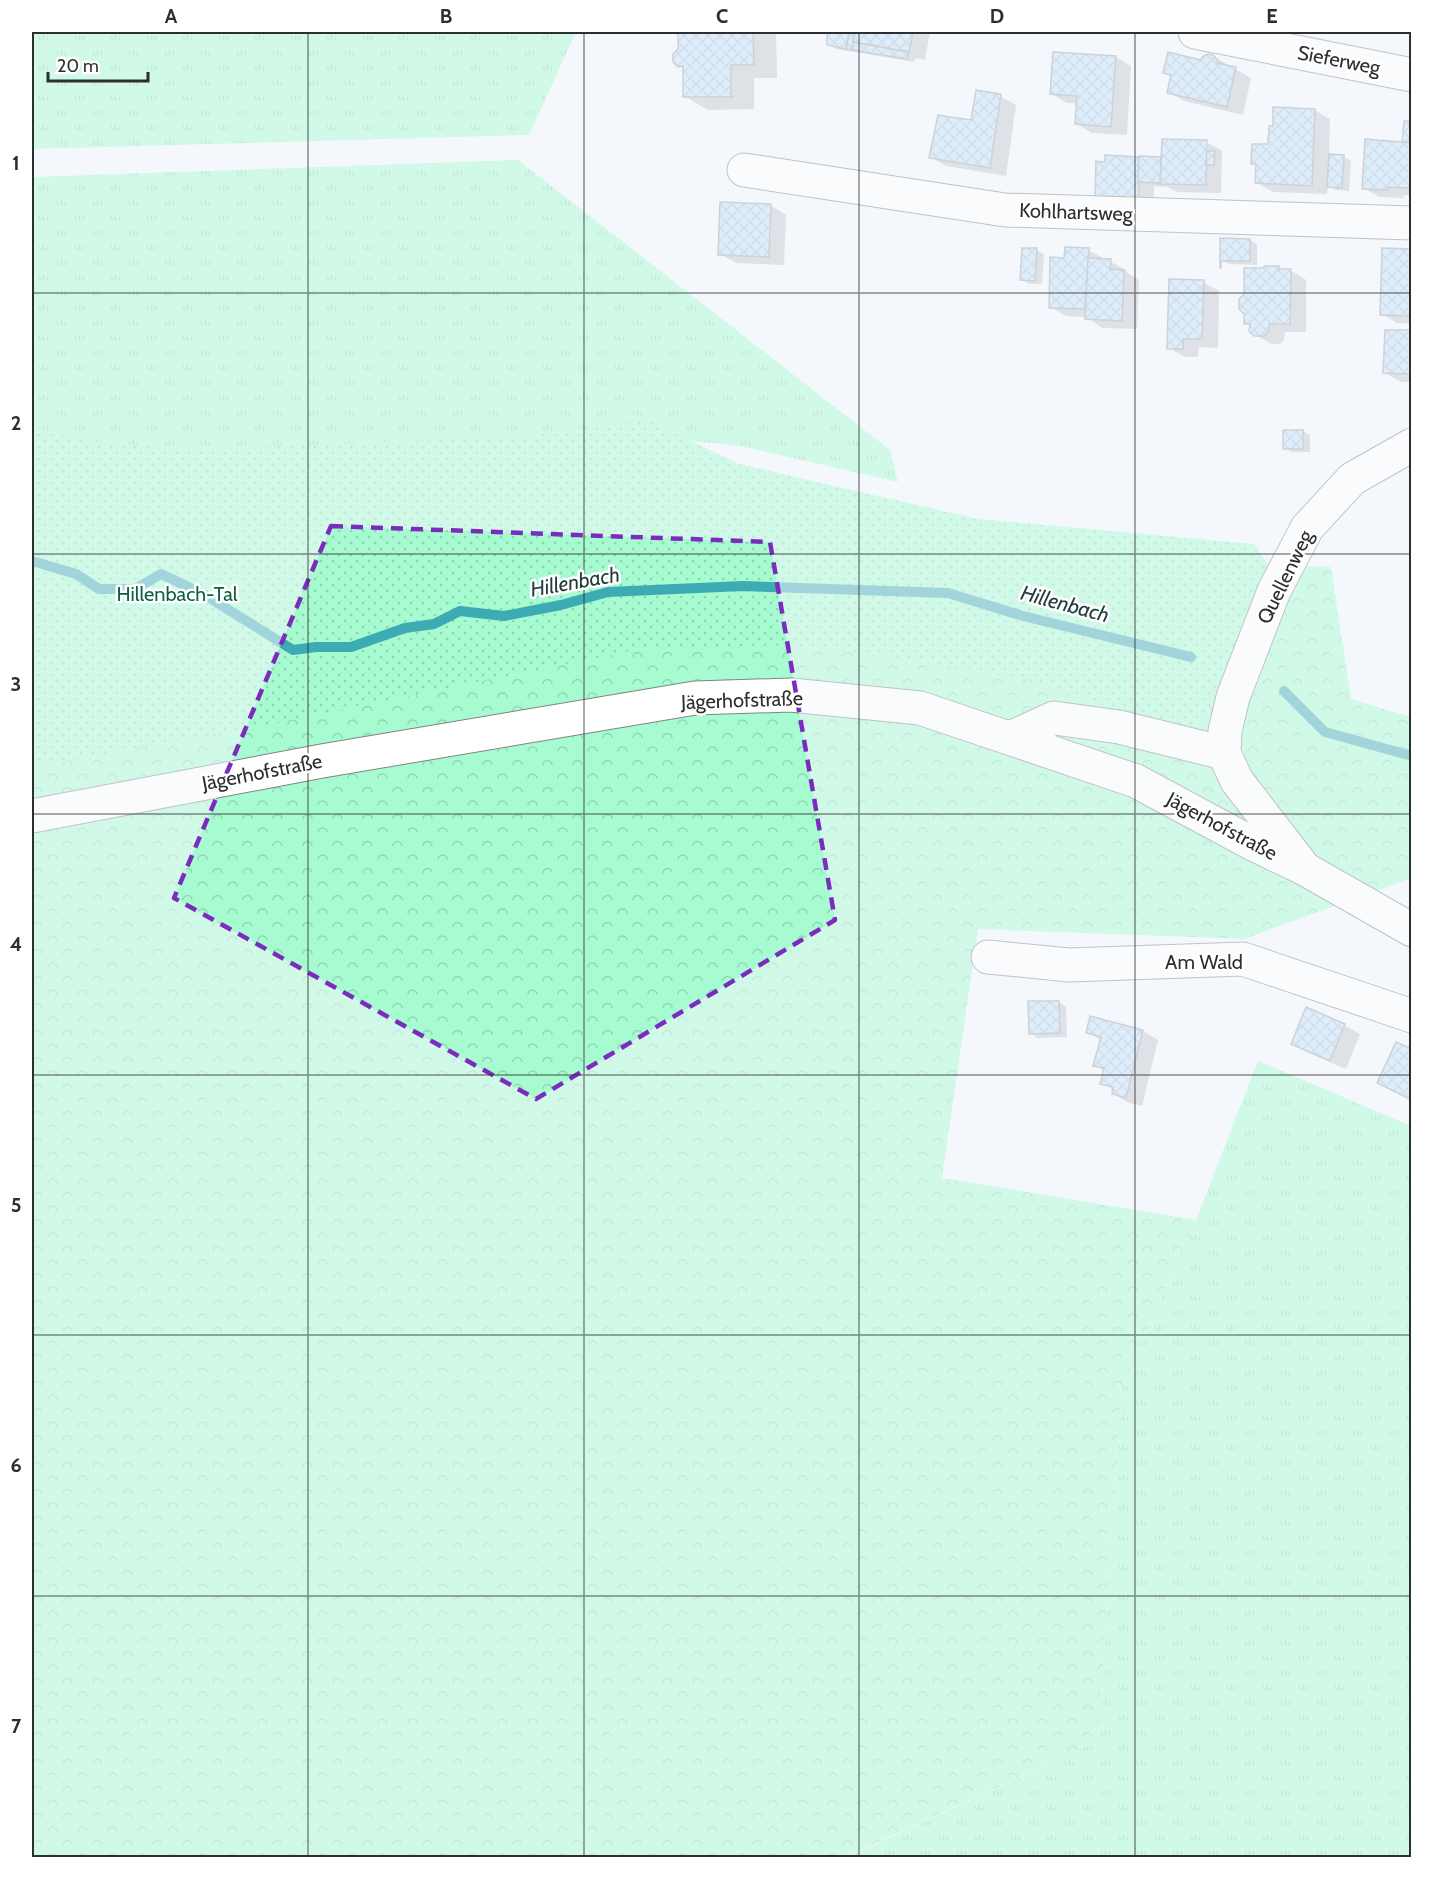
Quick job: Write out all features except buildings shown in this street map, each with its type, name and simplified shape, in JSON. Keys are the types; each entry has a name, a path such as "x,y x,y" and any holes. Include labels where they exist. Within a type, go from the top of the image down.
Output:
{"street":[{"name":"Sieferweg","path":"1195,32 1412,75"},
{"name":"Kohlhartsweg","path":"744,170 1005,210 1412,223"},
{"name":"Quellenweg","path":"1305,869 1236,781 1224,753 1225,731 1233,697 1274,591 1308,528 1352,479 1412,445"},
{"name":"Jägerhofstraße","path":"32,816 322,761 695,698 791,695 920,708 1136,781 1253,844 1305,869 1412,930"},
{"path":"1010,738 1054,718 1119,727 1224,753"},
{"name":"Am Wald","path":"988,957 1070,965 1244,959 1412,1016"}],"highlighted area":[{"path":"331,526 770,542 835,920 536,1099 174,898"}],"green space":[{"path":"32,32 576,32 529,135 32,149"},
{"path":"518,160 890,450 898,482 740,446 635,435 182,494 32,451 32,177"},
{"name":"Hillenbach-Tal","path":"648,420 739,464 978,519 1254,544 1268,565 1229,669 1202,723 1176,732 1031,680 889,656 786,645 639,649 277,723 32,767 32,427 84,440 184,450 517,437"},
{"path":"916,550 1331,567 1351,699 1411,717 1411,878 1244,939 978,929 942,1178 1196,1220 1122,1387 1098,1741 846,1857 32,1858 32,718"},
{"path":"1258,1061 1411,1126 1411,1857 846,1858 1098,1741 1122,1387 1196,1220"}],"waterway":[{"name":"Hillenbach","path":"32,561 76,574 99,589 135,589 161,574 203,594 293,650 316,647 351,647 405,628 434,624 460,611 504,616 561,605 608,592 743,586 948,593 1023,616 1191,657"},
{"name":"Hillenbach","path":"1284,691 1325,732 1412,756"}]}
